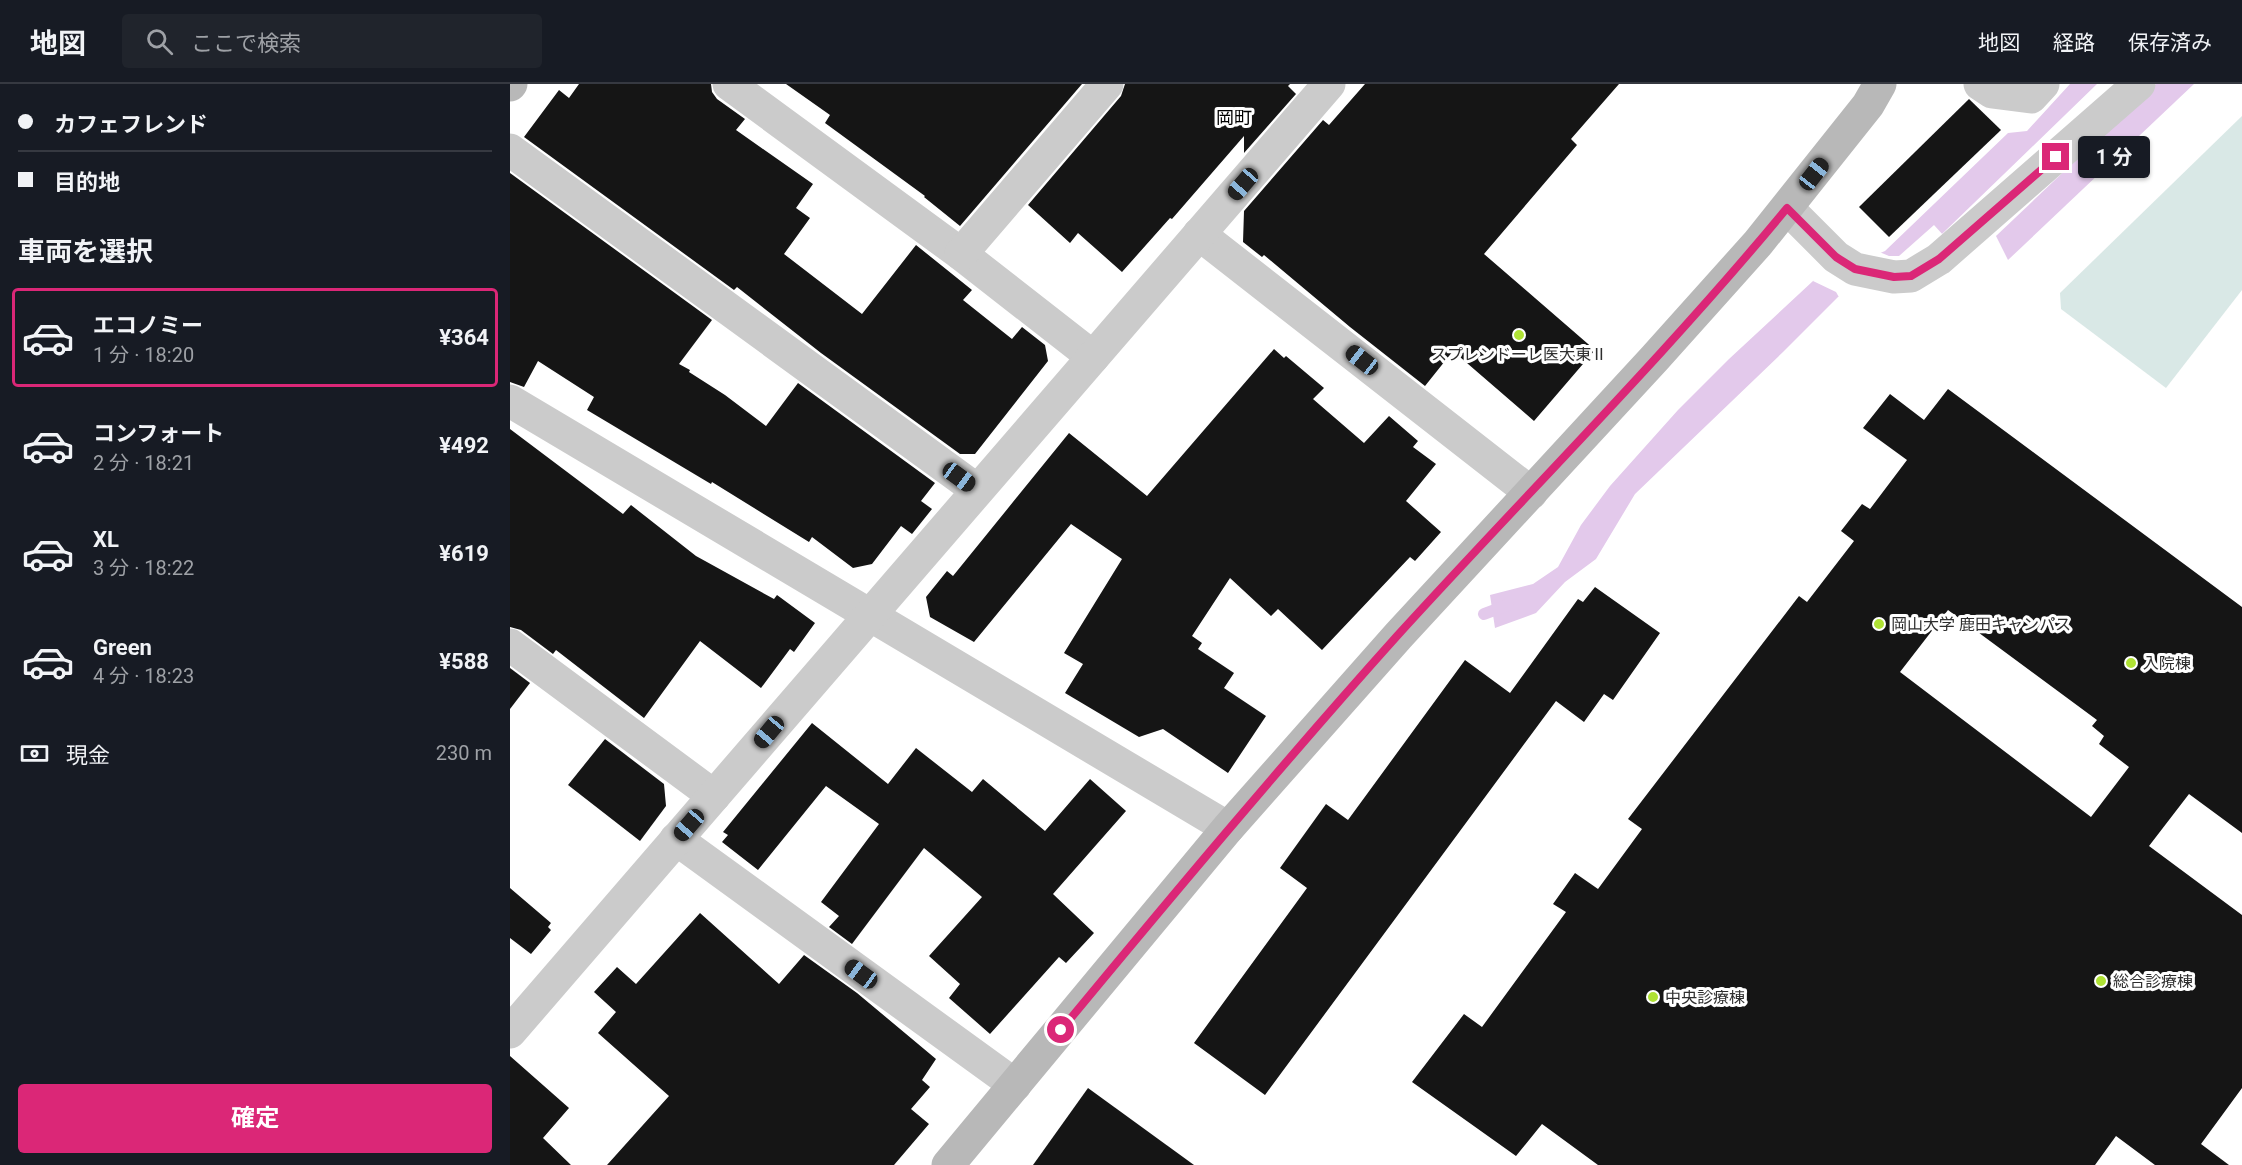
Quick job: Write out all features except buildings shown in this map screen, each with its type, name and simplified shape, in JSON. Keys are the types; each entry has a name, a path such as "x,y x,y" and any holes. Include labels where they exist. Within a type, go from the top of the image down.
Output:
{"street":[{"path":"729,84 961,254 1093,357"},
{"path":"961,254 1107,84"},
{"path":"512,1027 1329,84"},
{"path":"948,1165 1228,828 1399,634 1654,359 1787,208 1868,105 1880,84"},
{"path":"1980,84 1992,92 2031,97 2043,84"},
{"path":"1787,208 1836,257 1855,269 1894,277 1911,276 1939,259 2139,84"},
{"path":"510,150 977,490"},
{"path":"1199,234 1531,493"},
{"path":"510,401 1228,828"},
{"path":"510,645 714,796"},
{"path":"676,839 1015,1085"}],"shaded area":[{"path":"2070,84 2097,84 1913,262 1838,297 1635,494 1596,559 1565,582 1536,613 1495,628 1490,595 1533,584 1558,567 1581,525 1610,486 1678,410 1729,359 1813,281 1885,251 2008,133 2027,131"},
{"path":"2156,84 2194,84 2008,260 1996,236"},
{"path":"2242,116 2242,290 2166,388 2061,309 2060,293"}],"pier":[{"path":"1934,225 1944,236 1880,284 1840,299 1836,292 1813,281 1818,275 1877,251 1889,256 1899,256"}],"waterway":[{"path":"1484,614 1508,605"}],"place":[{"name":"スプレンドーレ医大東Ⅱ","path":"1519,335"},
{"name":"岡山大学 鹿田キャンパス","path":"1879,624"},
{"name":"入院棟","path":"2131,663"},
{"name":"総合診療棟","path":"2101,981"},
{"name":"中央診療棟","path":"1653,997"}],"district":[{"name":"岡町","path":"1234,117"}],"route":[{"path":"1061,1030 1228,828 1321,722 1399,634 1654,359 1787,208 1836,257 1855,269 1894,277 1911,276 1939,259 2056,157"}]}
